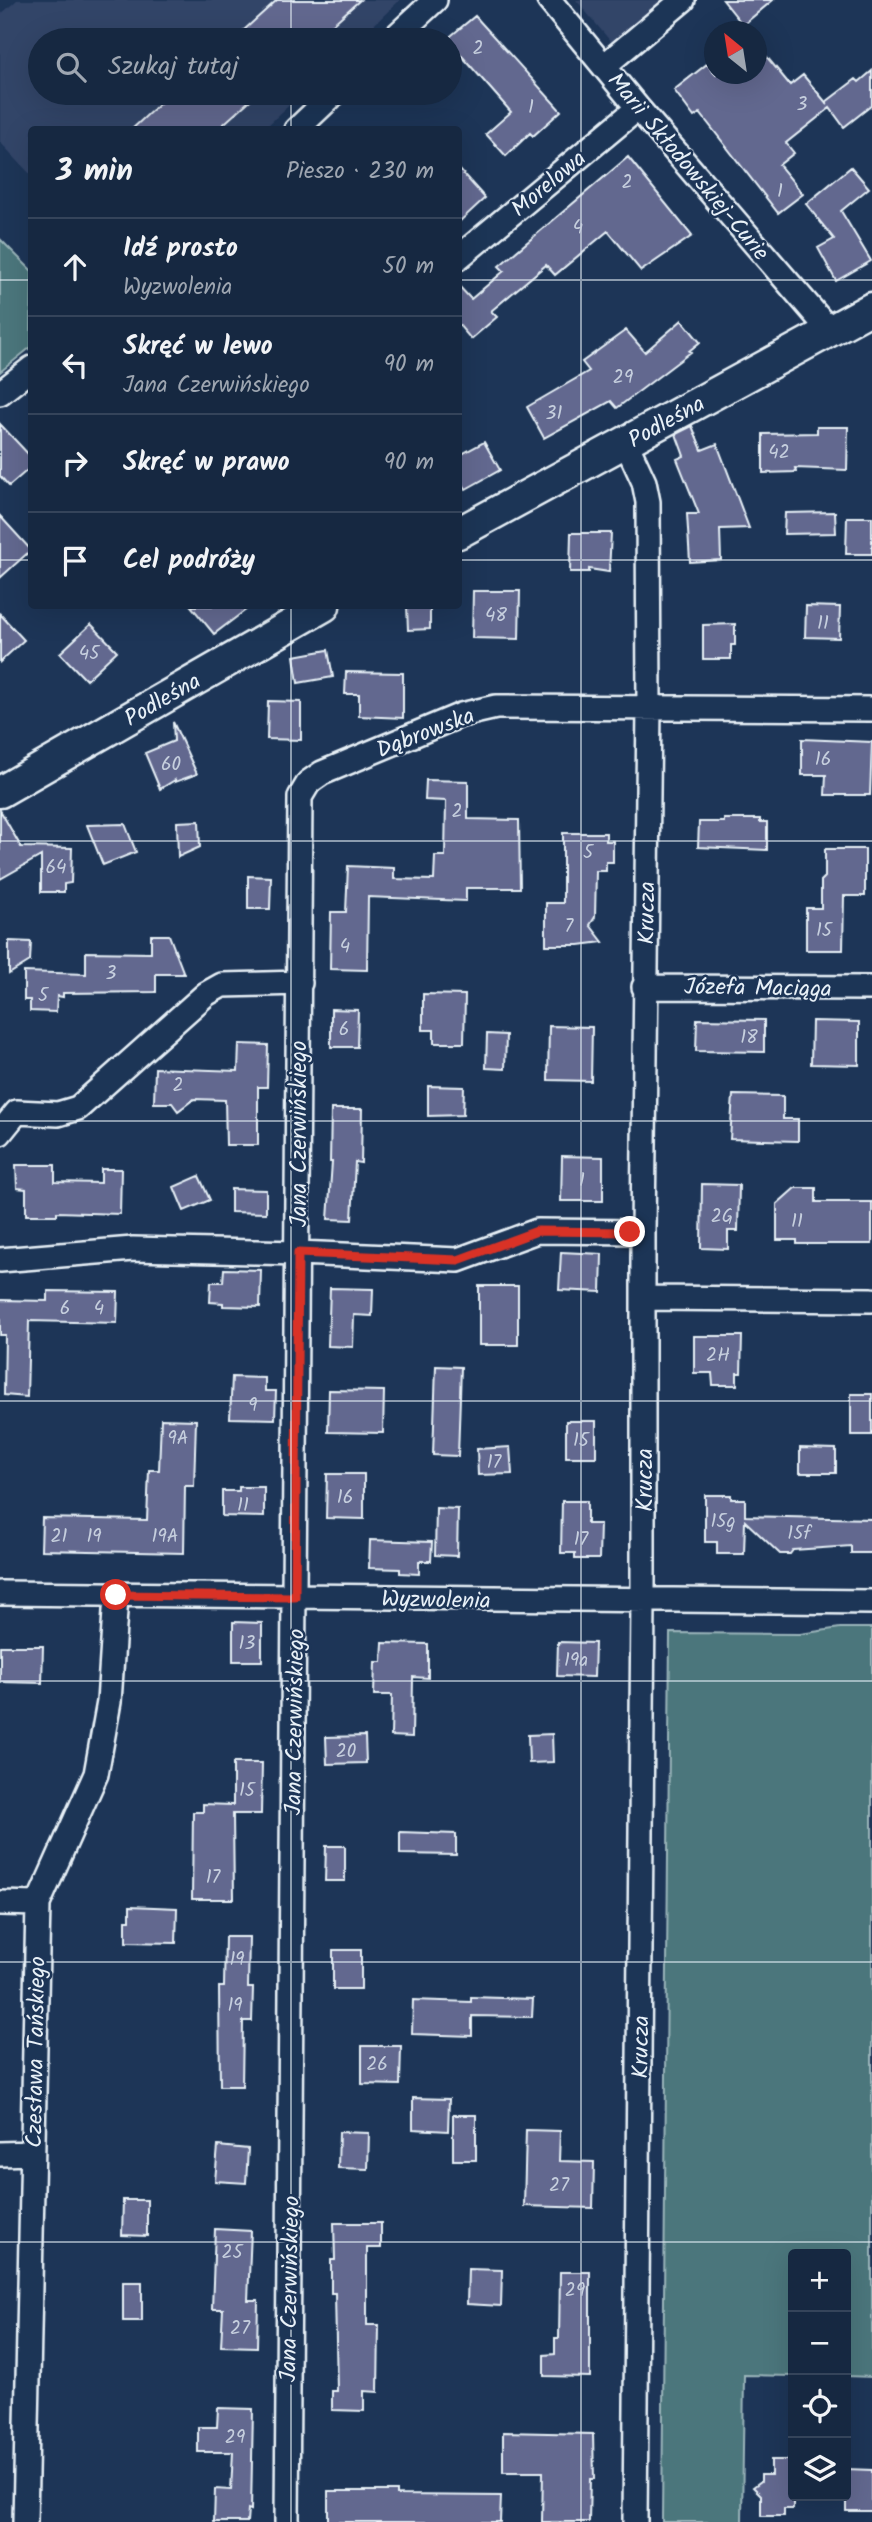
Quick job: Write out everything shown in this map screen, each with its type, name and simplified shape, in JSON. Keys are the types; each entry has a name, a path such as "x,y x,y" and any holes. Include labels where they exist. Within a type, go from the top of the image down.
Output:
{"street":[{"path":"404,28 435,0"},
{"name":"Marii Skłodowskiej-Curie","path":"549,0 830,331"},
{"path":"604,65 683,0"},
{"path":"300,126 322,105"},
{"name":"Morelowa","path":"462,255 638,108"},
{"name":"Podleśna","path":"462,531 872,308"},
{"path":"0,393 28,371"},
{"name":"Krucza","path":"626,443 644,482 648,502 649,706 635,2522"},
{"name":"Podleśna","path":"0,792 319,609"},
{"name":"Dąbrowska","path":"300,797 309,782 322,773 461,715 496,706 872,709"},
{"name":"Jana Czerwińskiego","path":"286,2522 300,797"},
{"path":"0,1133 17,1112 58,1114 78,1108 206,994 222,985 300,983"},
{"name":"Józefa Maciąga","path":"645,987 872,988"},
{"path":"0,1260 133,1249 458,1260 537,1231 643,1232"},
{"path":"644,1298 872,1300"},
{"name":"Wyzwolenia","path":"0,1594 643,1602 872,1602"},
{"name":"Czesława Tańskiego","path":"25,2522 38,1904 96,1774 109,1702 116,1595"},
{"path":"0,1903 38,1904"},
{"path":"0,2154 32,2152"}],"shaded area":[{"path":"17,0 400,0 371,28 28,28 28,105 289,105 267,126 28,126 28,172 0,142 0,15"},
{"path":"576,0 663,0 612,43"}],"green space":[{"path":"0,239 28,267 28,349 0,372"},
{"path":"840,1628 872,1628 872,2377 851,2376 851,2249 788,2249 788,2376 744,2375 742,2522 662,2522 670,1633 800,1634"}],"building":[{"path":"277,0 360,0 328,28 246,28"},
{"path":"723,0 773,0 748,21 740,21"},
{"path":"475,16 561,111 533,136 530,133 506,156 486,134 511,112 462,56 460,28"},
{"path":"767,57 790,85 803,75 828,105 826,102 856,79 859,82 872,71 872,105 844,127 830,108 786,143 794,153 779,165 803,194 778,213 700,113 694,117 674,90 704,66 704,84 767,84"},
{"path":"158,105 245,105 221,126 135,126"},
{"path":"628,157 692,236 641,271 608,231 555,275 546,265 491,311 497,317 471,339 462,329 462,289 471,299 504,271 499,266"},
{"path":"851,167 869,188 841,211 871,261 836,281 818,248 834,239 806,204"},
{"path":"462,172 485,198 462,219"},
{"path":"682,320 700,342 689,351 691,352 617,408 611,401 544,438 527,407 589,371 582,362 626,330 645,352"},
{"path":"0,424 28,454 28,469 9,486 0,476"},
{"path":"692,426 702,450 717,444 749,528 720,529 721,560 690,562 687,514 699,514 677,459 684,456 676,434"},
{"path":"817,427 848,427 847,470 795,468 796,472 763,473 763,434 817,433"},
{"path":"484,442 500,470 466,489 462,482 462,454"},
{"path":"835,512 836,533 784,534 785,513"},
{"path":"0,516 28,547 28,553 0,578"},
{"path":"847,517 872,517 872,554 846,554"},
{"path":"571,533 611,533 609,572 589,569 589,572 570,572"},
{"path":"473,591 520,591 519,639 472,638"},
{"path":"806,606 840,607 839,638 805,637"},
{"path":"193,609 247,609 214,634"},
{"path":"407,609 430,609 430,629 408,630"},
{"path":"0,614 24,640 0,662"},
{"path":"91,624 117,651 86,680 60,653"},
{"path":"735,624 735,645 731,645 731,659 703,659 703,625"},
{"path":"328,650 333,677 298,683 294,656"},
{"path":"346,672 403,673 403,718 359,716 359,694 345,694"},
{"path":"268,701 301,702 301,740 267,739"},
{"path":"173,722 197,774 175,780 160,789 145,753 174,741"},
{"path":"802,739 872,742 870,795 825,795 826,775 802,775"},
{"path":"426,780 468,781 468,819 519,820 520,888 466,888 466,901 368,897 367,970 330,969 331,912 346,912 348,866 394,868 394,879 434,880 435,856 445,856 446,801 425,800"},
{"path":"0,810 21,847 72,848 71,883 64,884 64,892 41,892 41,856 0,879"},
{"path":"724,819 760,819 760,822 767,822 767,850 698,847 699,822 724,822"},
{"path":"199,821 200,847 178,857 177,822"},
{"path":"125,824 136,852 103,865 87,825"},
{"path":"563,833 606,833 606,841 613,841 613,862 606,862 606,871 596,871 595,917 590,925 603,942 546,945 546,903 563,903"},
{"path":"825,849 865,849 865,896 844,896 843,950 806,950 806,908 821,908"},
{"path":"248,876 271,877 270,909 248,909"},
{"path":"151,935 169,935 184,974 156,974 156,992 63,993 63,997 57,996 56,1012 30,1011 30,1000 24,1000 24,972 86,974 86,952 151,953"},
{"path":"9,941 31,942 30,961 9,974"},
{"path":"423,994 465,995 464,1043 434,1043 434,1030 423,1030"},
{"path":"331,1009 358,1010 357,1047 331,1047"},
{"path":"697,1019 764,1020 764,1052 696,1051"},
{"path":"812,1021 859,1022 859,1065 811,1064"},
{"path":"549,1026 592,1027 591,1081 548,1080"},
{"path":"487,1034 506,1035 505,1069 486,1068"},
{"path":"239,1044 268,1045 267,1087 258,1087 258,1145 226,1145 225,1100 194,1099 178,1111 172,1103 154,1103 155,1068 238,1071"},
{"path":"428,1086 464,1087 463,1115 428,1116"},
{"path":"733,1095 783,1096 783,1119 798,1119 798,1141 730,1139"},
{"path":"331,1109 362,1109 361,1163 355,1162 352,1220 328,1219 332,1162"},
{"path":"562,1156 603,1157 603,1201 561,1201"},
{"path":"16,1165 55,1165 55,1182 101,1183 101,1169 121,1169 120,1214 57,1212 57,1215 26,1215 26,1189 17,1188"},
{"path":"199,1176 210,1200 184,1211 174,1187"},
{"path":"702,1184 739,1185 738,1231 728,1231 728,1249 701,1248"},
{"path":"795,1188 816,1188 816,1202 872,1202 872,1244 797,1244 797,1240 777,1240 777,1204"},
{"path":"231,1189 266,1190 266,1213 231,1212"},
{"path":"561,1252 602,1254 601,1292 559,1290"},
{"path":"224,1269 261,1270 260,1307 223,1306 223,1303 210,1302 211,1282 223,1282"},
{"path":"479,1286 518,1286 518,1345 479,1345"},
{"path":"330,1288 373,1289 372,1316 354,1315 353,1347 328,1346"},
{"path":"48,1291 118,1292 117,1323 29,1321 27,1397 4,1395 5,1335 0,1335 0,1300 48,1301"},
{"path":"694,1336 742,1336 741,1373 737,1373 737,1385 713,1385 712,1373 694,1373"},
{"path":"436,1366 461,1367 458,1456 433,1455"},
{"path":"232,1377 265,1378 265,1391 276,1391 275,1419 230,1418"},
{"path":"329,1390 384,1391 383,1433 328,1432"},
{"path":"851,1394 872,1394 872,1435 851,1435"},
{"path":"161,1419 196,1420 194,1486 185,1486 184,1553 41,1550 42,1518 147,1520 149,1470 159,1470"},
{"path":"566,1421 596,1421 596,1457 566,1457"},
{"path":"510,1447 512,1474 478,1475 477,1449"},
{"path":"800,1448 836,1449 836,1473 800,1473"},
{"path":"327,1474 364,1474 364,1519 326,1518"},
{"path":"239,1487 264,1487 264,1517 222,1516 222,1491 239,1491"},
{"path":"705,1495 731,1495 731,1499 745,1499 745,1516 872,1519 872,1553 851,1553 851,1546 793,1550 790,1554 780,1554 745,1521 744,1554 717,1554 717,1542 705,1542"},
{"path":"562,1501 587,1501 587,1524 600,1524 599,1559 575,1559 575,1553 561,1553"},
{"path":"436,1508 458,1509 457,1556 435,1555"},
{"path":"370,1540 432,1542 431,1561 419,1561 419,1574 400,1573 400,1569 369,1568"},
{"path":"233,1622 262,1623 262,1661 233,1661"},
{"path":"558,1642 595,1643 594,1677 557,1676"},
{"path":"383,1643 428,1644 428,1678 413,1677 412,1737 391,1736 392,1695 374,1695 375,1662 382,1662"},
{"path":"0,1646 43,1646 42,1683 0,1682"},
{"path":"552,1734 553,1762 529,1763 528,1735"},
{"path":"365,1736 366,1763 327,1764 326,1737"},
{"path":"233,1763 262,1763 261,1814 233,1814 234,1899 192,1899 193,1812 203,1812 203,1804 233,1805"},
{"path":"400,1832 456,1834 456,1855 400,1854"},
{"path":"326,1846 345,1846 345,1881 325,1881"},
{"path":"130,1906 177,1908 176,1943 126,1942 126,1920 130,1920"},
{"path":"225,1937 249,1937 248,1988 253,1988 252,2021 243,2021 242,2086 220,2086 219,1987 224,1987"},
{"path":"333,1950 361,1950 361,1989 333,1989"},
{"path":"471,1997 533,1999 532,2017 472,2016 472,2036 412,2034 413,2000 471,2002"},
{"path":"362,2046 401,2046 400,2085 362,2084"},
{"path":"413,2098 449,2099 448,2131 413,2129"},
{"path":"453,2115 476,2115 476,2160 453,2160"},
{"path":"526,2130 560,2131 559,2161 594,2162 593,2208 524,2206"},
{"path":"339,2132 369,2133 368,2169 338,2168"},
{"path":"218,2146 248,2149 246,2183 215,2181"},
{"path":"123,2200 147,2200 147,2236 122,2235"},
{"path":"334,2223 381,2223 381,2248 367,2248 367,2325 379,2325 378,2392 364,2391 364,2411 332,2410 332,2391 337,2391 335,2293 331,2293 331,2260 335,2260"},
{"path":"215,2229 251,2231 248,2300 258,2300 257,2347 221,2346 223,2309 212,2309"},
{"path":"468,2269 502,2270 501,2306 467,2304"},
{"path":"560,2272 590,2272 590,2377 544,2376 544,2355 555,2354 555,2338 559,2338"},
{"path":"123,2282 142,2282 142,2321 123,2321"},
{"path":"218,2408 253,2409 251,2510 248,2509 247,2522 214,2522 215,2489 231,2490 233,2452 198,2452 198,2427 217,2427"},
{"path":"503,2432 593,2434 594,2479 590,2479 589,2522 542,2522 543,2472 503,2472"},
{"path":"771,2460 788,2460 788,2501 793,2501 793,2509 784,2509 784,2516 761,2516 761,2495 753,2487 761,2481 761,2475 771,2475"},
{"path":"851,2469 872,2470 872,2511 846,2511 846,2501 851,2501"},
{"path":"328,2491 501,2496 500,2522 328,2522"}],"route":[{"path":"116,1595 295,1597 298,1253 458,1260 537,1231 630,1232"}]}
